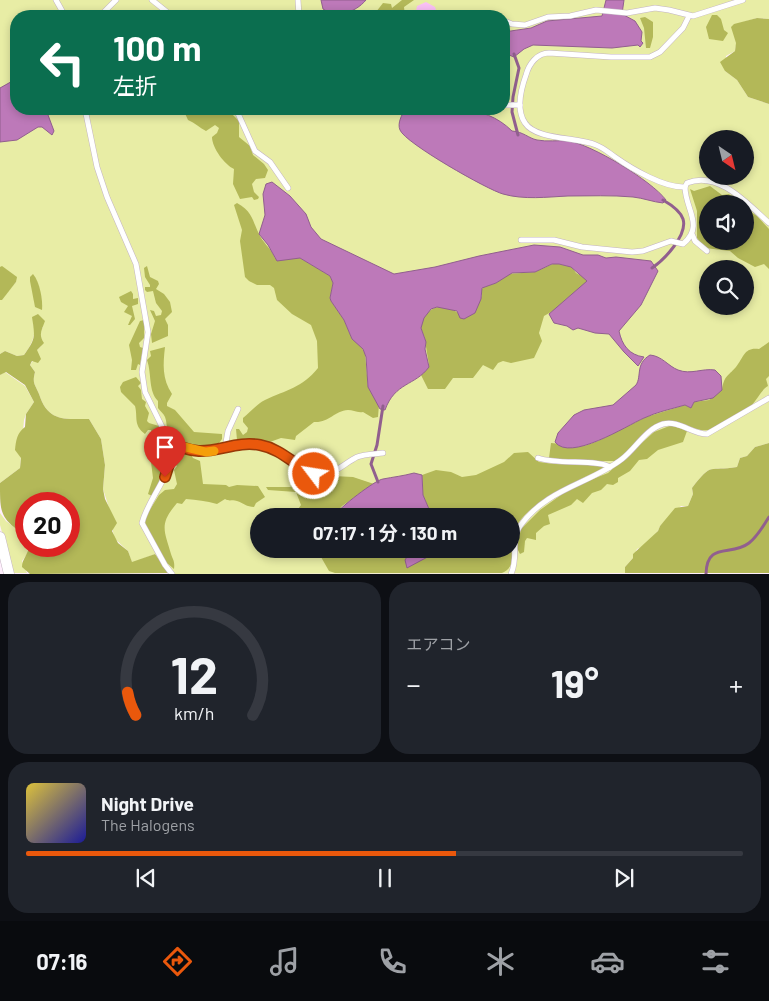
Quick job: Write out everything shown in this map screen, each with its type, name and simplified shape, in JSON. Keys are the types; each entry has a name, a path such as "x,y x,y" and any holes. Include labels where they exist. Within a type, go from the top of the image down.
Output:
{"street":[{"path":"0,537 9,574"}],"lane":[{"path":"56,0 60,9"},
{"path":"106,10 116,0"},
{"path":"152,0 164,10"},
{"path":"510,23 525,25 548,17 603,10 623,12 655,8 689,16 743,0"},
{"path":"685,187 671,185 648,176 596,144 535,132 525,123 518,105 526,75 531,64 540,55 549,53 612,57 650,57 660,52 683,28 689,16"},
{"path":"510,105 518,105"},
{"path":"86,115 97,167 107,197 136,264 148,332 142,372 145,392 170,441 172,455 165,477 145,512 142,523 172,574"},
{"path":"239,115 255,151 270,162 288,188"},
{"path":"685,187 687,183 699,179 720,184 736,194 769,223"},
{"path":"685,187 693,221 692,234 695,241 707,251"},
{"path":"521,240 554,240 582,247 632,252 643,251 671,241 680,244 686,241 692,234"},
{"path":"511,574 516,563 516,533 526,519 557,493 623,458 656,427 674,423 701,434 707,434 769,398"},
{"path":"225,448 228,431 238,409"},
{"path":"170,441 179,447 206,452 245,445 260,445 278,451 301,467 320,475 333,471 358,456 383,453"},
{"path":"538,458 558,463 600,463 610,466"}],"green space":[{"path":"0,0 769,0 769,19 757,18 740,23 735,51 726,56 725,71 737,80 748,97 769,104 769,443 755,447 747,456 740,458 737,467 711,469 704,474 692,488 693,494 688,506 681,506 660,526 658,531 644,546 637,549 633,558 625,567 625,573 169,574 155,554 132,563 128,551 114,538 110,511 103,489 105,465 101,439 89,419 58,417 47,410 34,384 35,372 30,365 41,346 40,331 43,327 33,323 34,336 24,355 17,356 5,351 0,354 0,300 16,282 5,269 0,267"},
{"path":"402,0 414,0 404,7 404,10 378,10 383,3 391,4 392,8"},
{"path":"712,15 717,15 721,19 724,30 728,33 723,41 709,39 706,27"},
{"path":"645,17 653,22 653,37 650,48 646,48 644,28 640,18"},
{"path":"757,18 769,19 769,104 748,97 737,80 725,71 720,62 735,51 736,43 731,27 734,24"},
{"path":"186,115 233,115 239,121 239,137 250,146 253,155 268,170 265,178 256,179 252,184 254,192 259,197 258,199 254,200 252,197 240,199 233,184 234,169 220,156 214,146 212,137 219,128 215,125 206,131 188,120"},
{"path":"710,186 722,195 699,195 699,240 697,238 697,211 690,189 694,191"},
{"path":"237,203 249,213 261,237 275,258 300,258 330,276 333,283 331,301 344,320 352,339 360,345 365,353 368,387 379,405 378,417 373,418 363,412 348,410 339,412 324,421 314,422 296,436 295,440 281,438 267,443 237,440 236,429 239,429 243,435 247,432 248,428 243,422 243,418 254,408 265,400 300,384 318,368 317,341 311,325 292,314 277,300 274,288 270,285 257,285 245,277 240,241 242,230 234,205"},
{"path":"754,214 769,229 769,269 764,264 755,267 754,260 742,260 730,251 722,250 754,250"},
{"path":"555,263 572,267 576,273 587,279 587,283 558,308 544,316 539,333 542,341 534,358 511,363 503,361 498,363 493,370 483,365 473,378 453,378 445,389 428,389 421,375 429,366 425,339 421,328 422,320 427,313 434,308 441,307 453,310 459,314 482,296 481,290 484,287 496,283 508,274 535,272"},
{"path":"2,266 17,277 16,282 0,300 0,267"},
{"path":"147,266 150,277 158,281 159,284 156,289 164,294 170,302 172,312 165,319 168,325 168,336 152,343 151,334 155,321 150,310 154,311 156,316 161,315 162,311 156,303 153,291 147,292 145,290 145,287 150,287 145,277 144,268"},
{"path":"33,274 40,292 42,310 35,307 30,281 30,277"},
{"path":"131,291 133,299 138,298 138,304 132,306 135,319 128,325 132,316 124,312 128,306 121,302 119,297"},
{"path":"38,314 45,321 41,334 44,343 37,350 41,359 38,363 32,361 30,365 35,372 34,384 43,403 47,410 58,417 89,419 101,439 105,465 103,489 105,499 117,523 112,531 118,543 128,551 132,562 155,554 169,573 30,574 22,567 25,557 80,557 80,492 15,492 15,527 6,519 1,509 0,483 20,468 21,458 15,450 16,440 25,427 26,414 34,402 25,385 6,372 0,375 0,354 5,351 17,356 24,355 34,337 32,317"},
{"path":"144,320 144,338 139,343 140,347 143,348 140,365 138,364 136,370 131,370 132,360 129,345 140,321"},
{"path":"769,342 769,376 766,379 768,386 748,409 719,426 703,430 672,422 658,424 645,433 615,461 559,461 549,458 551,443 584,446 646,417 685,405 691,408 694,402 709,400 722,390 725,379 747,351 759,349"},
{"path":"165,347 164,371 166,383 172,394 167,406 175,410 194,432 222,434 222,439 216,447 190,446 178,441 169,433 165,417 158,408 158,401 151,387 147,360 151,356 150,351"},
{"path":"5,372 25,386 34,402 24,420 20,468 0,483 0,375"},
{"path":"136,377 141,383 138,386 149,413 147,421 159,426 165,436 164,443 168,447 168,456 163,473 159,476 159,483 152,496 148,494 153,478 150,454 151,451 159,448 160,445 153,437 151,430 148,430 145,434 141,431 137,421 135,406 121,392 120,387 123,382"},
{"path":"672,425 687,431 683,442 658,450 647,459 639,460 630,471 618,478 618,482 613,485 607,484 601,490 592,493 583,503 577,499 571,505 548,515 550,524 544,526 536,533 536,540 527,538 524,552 520,554 521,529 540,510 572,487 608,473 654,432"},
{"path":"769,443 769,573 625,573 625,567 633,558 633,554 658,531 675,508 688,506 693,494 692,488 704,474 711,469 737,467 740,458 747,456 755,447"},
{"path":"189,452 193,458 200,461 203,484 226,485 229,487 237,485 258,486 265,497 256,503 254,507 235,500 225,499 217,504 186,499 182,504 177,503 167,516 165,522 166,539 174,562 174,569 167,563 147,532 145,525 146,516 159,495 165,490 174,489 177,484 174,470 177,466 174,463 174,459 177,455"},
{"path":"528,452 539,462 602,465 603,468 546,498 520,521 520,508 429,508 423,495 422,475 436,470 451,472 462,477 476,475 504,462 514,453"},
{"path":"311,477 353,477 374,484 340,508 299,508 301,505 296,492 268,490 266,487 290,487"},
{"path":"0,513 15,528 15,557 25,557 22,561 27,573 13,573 0,525"},
{"path":"322,558 513,558 508,569 502,573 335,573 329,571"}],"shaded area":[{"path":"321,0 366,0 353,10 323,9"},
{"path":"606,0 624,0 622,14 635,21 642,32 641,41 643,43 640,47 638,45 612,48 533,45 514,57 510,55 510,31 531,28 547,21 602,16"},
{"path":"10,82 10,115 48,115 54,131 52,135 42,127 38,127 17,140 0,142 0,88"},
{"path":"402,115 488,115 512,131 537,140 568,141 591,149 635,174 659,192 666,200 663,203 625,196 527,198 503,194 481,184 416,145 400,130"},
{"path":"272,182 290,196 306,214 311,227 321,239 394,274 534,245 560,247 583,255 651,261 658,271 641,305 619,331 622,341 630,352 644,357 638,366 609,334 595,333 578,328 573,330 567,326 554,323 549,314 587,281 571,267 552,264 535,272 512,273 496,283 482,288 481,299 475,313 464,319 460,318 457,311 437,307 431,309 424,318 421,328 426,342 425,349 429,367 418,378 394,394 385,410 380,409 368,387 366,357 363,349 352,339 344,320 331,301 333,283 330,276 300,258 277,261 259,234 265,215 263,194 266,184"},
{"path":"650,355 658,357 678,370 692,372 715,370 721,376 722,390 713,398 694,402 691,408 685,405 654,414 598,441 573,448 562,447 555,442 558,433 574,415 584,410 613,405 636,385 642,362"},
{"path":"414,473 422,475 423,495 429,508 342,508 357,495 383,479"},
{"path":"406,558 426,558 407,568"}],"building":[{"path":"426,2 435,7 436,10 416,10 417,6"}],"waterway":[{"path":"514,54 519,68 512,112 518,135"},
{"path":"652,268 674,247 684,225 680,213 663,200"},
{"path":"378,482 371,464 377,445 383,406"},
{"path":"706,574 707,564 715,553 742,547 749,543 758,534 769,517"}],"slow traffic":[{"path":"177,445 206,452 214,451"}],"route":[{"path":"165,477 172,455 170,441 179,447 206,452 245,445 260,445 278,451 308,472 314,474"}]}
